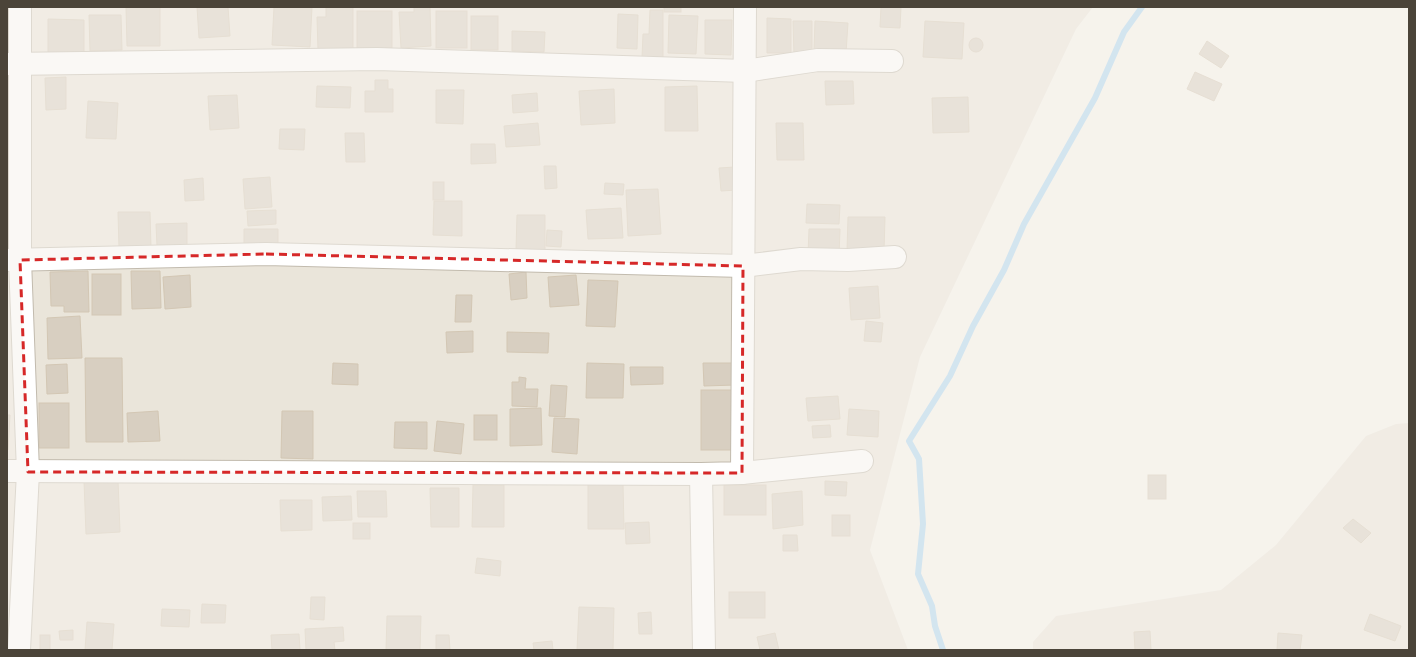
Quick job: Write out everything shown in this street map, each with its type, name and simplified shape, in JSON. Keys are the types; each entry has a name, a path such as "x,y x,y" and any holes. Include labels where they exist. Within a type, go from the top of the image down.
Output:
{"street":[{"path":"19,650 13,260 14,64 20,7"},
{"path":"742,473 745,7"},
{"path":"14,64 377,59 745,71 818,60 892,61"},
{"path":"13,260 266,254 744,266 801,259 848,260 895,257"},
{"path":"17,472 702,474 742,473 862,461"},
{"path":"702,474 704,650"}],"highlighted area":[{"path":"266,254 743,266 742,473 28,472 20,260"}],"shaded area":[{"path":"7,7 1093,7 1076,29 920,357 870,550 908,650 7,650"},
{"path":"1409,423 1409,650 1033,650 1033,642 1056,616 1221,590 1276,545 1366,436 1396,424"}],"building":[{"path":"126,7 160,7 160,46 127,46"},
{"path":"197,7 228,7 230,36 199,38"},
{"path":"274,7 312,7 310,47 272,45"},
{"path":"326,7 353,7 353,50 318,50 317,17 326,17"},
{"path":"414,7 430,7 431,46 401,48 399,12 414,12"},
{"path":"664,7 681,7 681,12 664,12"},
{"path":"881,7 901,7 900,28 880,27"},
{"path":"650,10 663,10 663,59 642,58 643,34 649,34"},
{"path":"357,11 392,11 392,48 357,48"},
{"path":"436,11 467,11 467,48 436,48"},
{"path":"618,14 638,15 637,49 617,48"},
{"path":"89,15 121,15 122,50 90,51"},
{"path":"669,15 698,16 696,54 668,53"},
{"path":"471,16 498,16 498,50 471,50"},
{"path":"767,18 791,19 791,53 767,53"},
{"path":"48,19 84,20 84,54 48,53"},
{"path":"705,20 732,20 731,55 705,54"},
{"path":"793,21 812,21 812,56 794,56"},
{"path":"815,21 848,23 846,53 814,51"},
{"path":"925,21 964,23 962,59 923,57"},
{"path":"512,31 545,32 544,52 512,51"},
{"path":"976,38 981,40 983,45 981,50 976,52 971,50 969,45 971,40"},
{"path":"1207,41 1229,56 1221,68 1199,54"},
{"path":"1195,72 1222,84 1214,101 1187,89"},
{"path":"66,77 66,109 46,110 45,78"},
{"path":"375,80 388,80 388,89 393,89 393,112 365,112 365,91 375,91"},
{"path":"825,81 853,81 854,104 826,105"},
{"path":"317,86 351,87 350,108 316,107"},
{"path":"697,86 698,131 665,131 665,87"},
{"path":"614,89 615,123 581,125 579,91"},
{"path":"436,90 464,90 463,124 436,123"},
{"path":"537,93 538,111 513,113 512,95"},
{"path":"237,95 239,128 210,130 208,96"},
{"path":"968,97 969,132 933,133 932,98"},
{"path":"88,101 118,103 116,139 86,138"},
{"path":"538,123 540,145 506,147 504,126"},
{"path":"776,123 803,123 804,160 777,160"},
{"path":"280,129 305,129 304,150 279,149"},
{"path":"345,133 364,133 365,162 346,162"},
{"path":"471,144 495,144 496,163 471,164"},
{"path":"7,166 11,166 11,194 7,194"},
{"path":"544,166 556,166 557,188 545,189"},
{"path":"735,167 737,190 721,191 719,168"},
{"path":"270,177 272,207 245,209 243,179"},
{"path":"203,178 204,200 185,201 184,180"},
{"path":"433,182 444,182 444,200 433,200"},
{"path":"605,183 624,184 623,195 604,194"},
{"path":"658,189 661,234 628,236 626,190"},
{"path":"434,201 462,201 462,236 433,235"},
{"path":"807,204 840,205 839,224 806,223"},
{"path":"621,208 623,238 588,239 586,210"},
{"path":"276,210 276,224 248,226 247,211"},
{"path":"118,212 150,212 151,248 119,248"},
{"path":"8,214 10,252 7,252"},
{"path":"517,215 545,215 545,250 516,250"},
{"path":"848,217 885,217 884,252 847,251"},
{"path":"187,223 187,245 157,246 156,224"},
{"path":"244,229 278,229 278,252 244,251"},
{"path":"809,229 840,229 839,256 808,255"},
{"path":"547,230 562,231 561,247 546,246"},
{"path":"88,271 89,312 64,312 64,306 51,306 50,272"},
{"path":"131,271 160,271 161,308 132,309"},
{"path":"526,272 527,298 511,300 509,274"},
{"path":"92,274 121,274 121,315 92,315"},
{"path":"190,275 191,307 165,309 163,277"},
{"path":"576,275 579,305 550,307 548,277"},
{"path":"588,280 618,281 615,327 586,326"},
{"path":"878,286 880,318 851,320 849,288"},
{"path":"456,295 472,295 471,322 455,322"},
{"path":"80,316 82,358 48,359 47,318"},
{"path":"866,321 883,323 881,342 864,341"},
{"path":"473,331 473,352 447,353 446,332"},
{"path":"507,332 549,333 548,353 507,352"},
{"path":"85,358 122,358 123,442 86,442"},
{"path":"333,363 358,364 358,385 332,384"},
{"path":"587,363 624,364 623,398 586,398"},
{"path":"703,363 735,363 735,385 704,386"},
{"path":"67,364 68,393 47,394 46,365"},
{"path":"630,367 663,367 663,384 631,385"},
{"path":"519,377 526,378 525,389 538,389 537,407 512,406 512,382 519,382"},
{"path":"551,385 567,386 565,417 549,416"},
{"path":"701,390 736,390 736,450 701,450"},
{"path":"838,396 840,419 808,421 806,398"},
{"path":"39,403 69,403 69,448 39,448"},
{"path":"541,408 542,445 510,446 510,409"},
{"path":"849,409 879,411 878,437 847,435"},
{"path":"158,411 160,441 128,442 127,413"},
{"path":"282,411 313,411 313,459 281,458"},
{"path":"7,415 10,415 8,450 7,450"},
{"path":"474,415 497,415 497,440 474,440"},
{"path":"554,418 579,419 577,454 552,452"},
{"path":"437,421 464,424 461,454 434,451"},
{"path":"395,422 427,422 427,449 394,448"},
{"path":"830,425 831,437 813,438 812,426"},
{"path":"1148,475 1166,475 1166,499 1148,499"},
{"path":"118,480 120,532 86,534 84,481"},
{"path":"825,481 847,482 846,496 825,495"},
{"path":"588,483 623,483 624,529 588,529"},
{"path":"473,485 504,485 504,527 472,527"},
{"path":"724,485 766,485 766,515 724,515"},
{"path":"430,488 459,488 459,527 431,527"},
{"path":"357,491 386,491 387,517 358,517"},
{"path":"802,491 803,525 773,529 772,494"},
{"path":"351,496 352,520 323,521 322,497"},
{"path":"280,500 312,500 312,530 281,531"},
{"path":"832,515 850,515 850,536 832,536"},
{"path":"1353,519 1371,533 1361,543 1343,528"},
{"path":"649,522 650,543 626,544 625,523"},
{"path":"353,523 370,523 370,539 353,539"},
{"path":"783,535 797,535 798,551 783,551"},
{"path":"477,558 501,561 500,576 475,573"},
{"path":"729,592 765,592 765,618 729,618"},
{"path":"311,597 325,597 324,620 310,619"},
{"path":"202,604 226,605 225,623 201,623"},
{"path":"579,607 614,608 613,650 577,650"},
{"path":"162,609 190,610 189,627 161,626"},
{"path":"651,612 652,634 639,634 638,613"},
{"path":"1370,614 1401,626 1395,641 1364,630"},
{"path":"387,616 421,616 420,650 386,650"},
{"path":"87,622 114,624 112,650 85,650"},
{"path":"343,627 344,641 334,642 335,650 306,650 305,629"},
{"path":"73,630 73,640 60,640 59,631"},
{"path":"1150,631 1151,650 1135,650 1134,632"},
{"path":"775,633 779,650 760,650 757,637"},
{"path":"1278,633 1302,635 1300,650 1277,650"},
{"path":"299,634 300,650 272,650 271,635"},
{"path":"40,635 50,635 50,650 40,650"},
{"path":"436,635 449,635 450,650 436,650"},
{"path":"552,641 553,650 534,650 533,643"}],"waterway":[{"path":"943,650 935,626 932,606 918,574 923,524 919,459 909,441 950,376 973,326 1004,270 1024,224 1095,98 1124,32 1142,7"}]}
